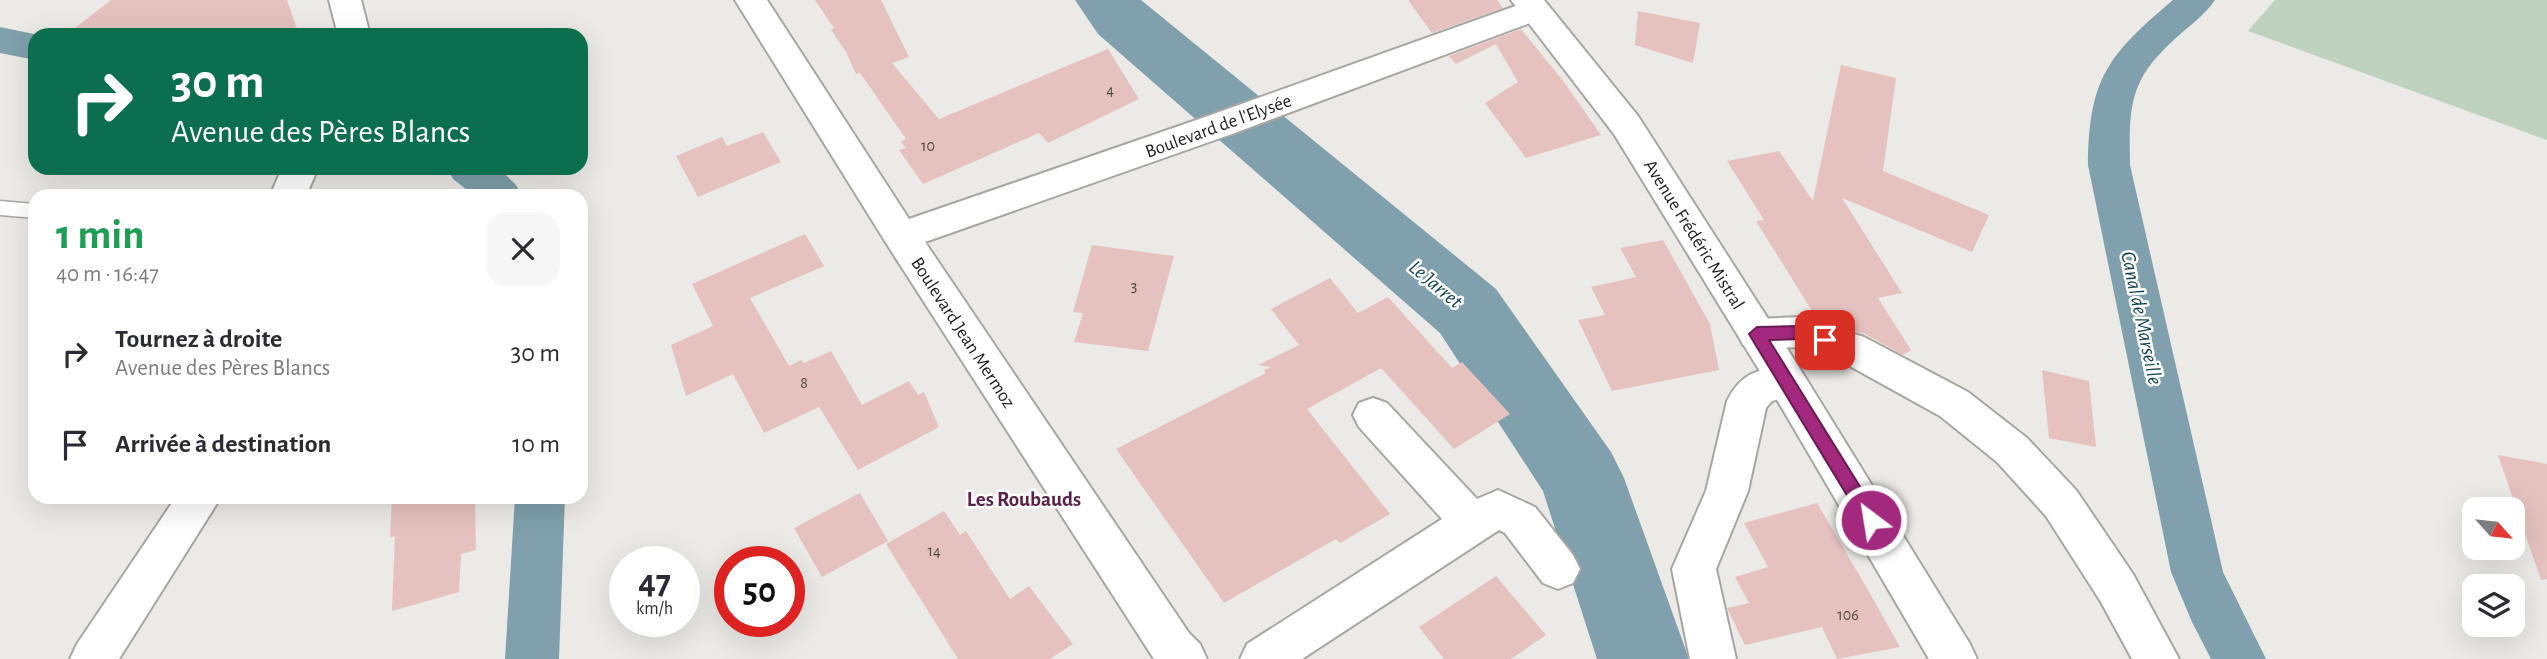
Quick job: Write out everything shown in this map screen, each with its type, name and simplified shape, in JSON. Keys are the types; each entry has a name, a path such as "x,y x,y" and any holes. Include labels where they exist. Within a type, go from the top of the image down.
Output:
{"street":[{"path":"345,0 352,28"},
{"name":"Boulevard Jean Mermoz","path":"751,0 1172,656"},
{"name":"Boulevard de l'Elysée","path":"901,236 1235,119 1531,5"},
{"name":"Avenue Frédéric Mistral","path":"1531,5 1626,125 1787,382 1954,659"},
{"path":"1757,334 1800,332 1850,348 1954,404 2012,450 2061,503 2117,588 2156,659"},
{"path":"1713,659 1694,569 1727,491 1747,401 1761,386 1787,382"},
{"path":"1373,415 1472,523"},
{"path":"93,659 195,504"},
{"path":"1264,659 1472,523 1499,509 1520,520 1558,569"}],"lane":[{"path":"0,208 28,210"}],"green space":[{"path":"2275,0 2547,0 2547,140 2248,31"}],"building":[{"path":"111,0 287,0 297,28 75,28"},
{"path":"815,0 881,0 909,57 892,63 939,119 1108,49 1139,99 1048,143 1039,133 923,184 899,150 906,148 901,142 906,139 860,73 856,74 846,52 831,30 834,28"},
{"path":"1408,0 1497,0 1503,8 1432,33"},
{"path":"1638,11 1700,23 1693,63 1635,45"},
{"path":"1521,29 1564,82 1601,135 1526,158 1485,103 1518,82 1496,44 1456,64 1449,56"},
{"path":"1841,65 1896,78 1883,171 1989,215 1972,252 1842,198 1902,293 1878,298 1911,350 1903,355 1865,334 1817,319 1756,221 1764,220 1727,161 1779,151 1813,201"},
{"path":"763,132 781,162 698,197 676,156 722,137 727,146"},
{"path":"805,234 824,266 750,298 789,366 801,360 804,363 831,351 862,405 909,381 918,395 924,392 939,427 858,470 819,407 764,433 733,374 686,396 671,345 713,326 692,284"},
{"path":"1663,240 1710,324 1719,370 1612,391 1578,320 1605,315 1591,287 1636,277 1620,248"},
{"path":"1092,245 1174,256 1148,351 1074,342 1083,313 1073,312"},
{"path":"1330,278 1358,313 1388,297 1452,368 1462,362 1510,414 1454,449 1381,368 1307,409 1390,514 1340,543 1336,539 1224,603 1116,449 1266,373 1264,370 1271,367 1258,365 1299,345 1271,309"},
{"path":"2042,370 2089,381 2096,447 2049,438"},
{"path":"2498,455 2547,464 2547,579 2541,580 2525,533 2525,497 2512,497"},
{"path":"860,493 888,541 822,577 794,528"},
{"path":"1817,503 1900,647 1837,659 1822,627 1745,645 1727,608 1749,603 1735,577 1768,567 1744,523"},
{"path":"392,504 475,504 476,550 461,554 459,592 392,611 395,536 390,538"},
{"path":"944,511 960,535 966,531 1010,599 1029,586 1073,644 1050,659 958,659 886,544"},
{"path":"1496,576 1546,635 1511,659 1444,659 1419,627"}],"waterway":[{"name":"Le Jarret","path":"1107,0 1121,19 1468,311 1581,478 1643,659"},
{"name":"Canal de Marseille","path":"2196,0 2138,53 2117,86 2111,107 2109,165 2197,572 2210,605 2239,659"},
{"name":"Canal de Marseille","path":"0,40 28,46"},
{"name":"Canal de Marseille","path":"479,175 494,189"},
{"name":"Canal de Marseille","path":"532,659 540,504"}],"district":[{"name":"Les Roubauds","path":"1024,499"}],"route":[{"path":"1825,340 1800,332 1757,334 1871,520"}]}
